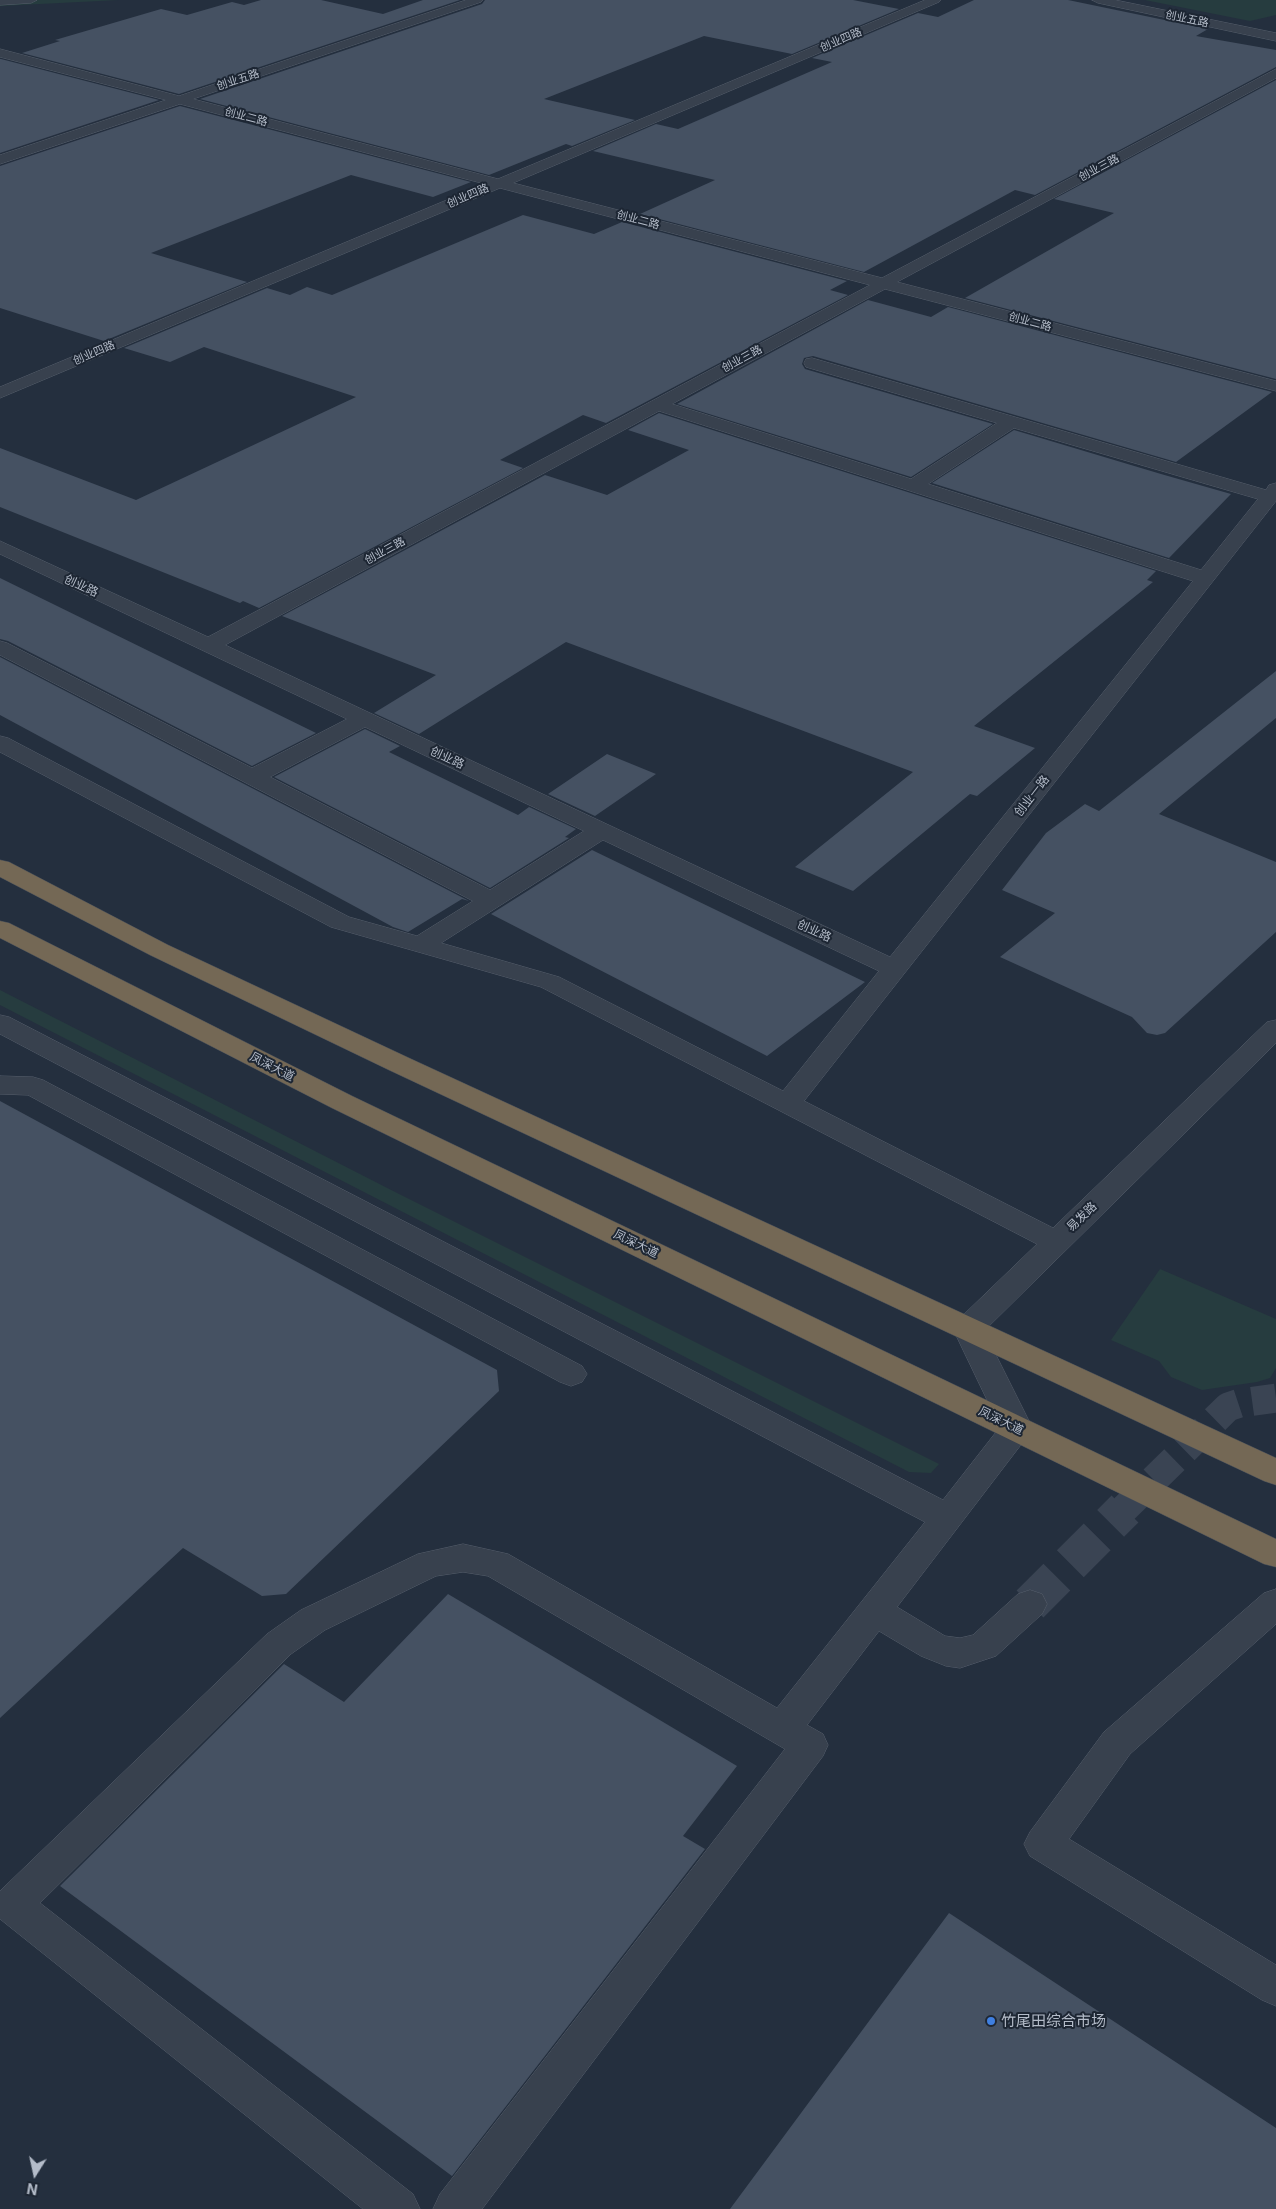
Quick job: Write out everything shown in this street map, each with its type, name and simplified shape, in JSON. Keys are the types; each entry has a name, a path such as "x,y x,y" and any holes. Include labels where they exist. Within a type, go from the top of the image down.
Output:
{"highway":[{"path":"0,867 159,950 1276,1472"},
{"name":"凤深大道","path":"0,928 342,1102 1276,1554"}],"street":[{"path":"0,2 31,0"},
{"name":"创业五路","path":"0,160 477,0"},
{"name":"创业四路","path":"0,392 936,0"},
{"name":"创业五路","path":"1098,0 1276,37"},
{"name":"创业二路","path":"0,53 1276,386"},
{"name":"创业三路","path":"208,646 1276,73"},
{"path":"812,363 1012,421 1273,493"},
{"path":"657,405 1205,578"},
{"path":"913,486 1012,421"},
{"name":"创业一路","path":"788,1103 1273,493"},
{"name":"创业路","path":"0,548 895,969"},
{"path":"0,647 491,900"},
{"path":"252,777 364,719"},
{"path":"0,743 340,922 550,982 1056,1242"},
{"path":"420,945 601,831"},
{"path":"0,1024 948,1518"},
{"name":"易发路","path":"968,1329 1276,1028"},
{"path":"0,1086 33,1086 571,1374"},
{"path":"782,1729 1017,1429 968,1329"},
{"path":"398,2209 12,1905 279,1644 313,1620 430,1564 463,1558 496,1564 810,1745 455,2209"},
{"path":"874,1610 933,1646 946,1651 960,1653 984,1646 1030,1604"},
{"path":"1276,1604 1117,1743 1043,1844 1276,1986"}],"green space":[{"path":"0,0 119,0 0,6"},
{"path":"1145,0 1276,0 1276,15 1250,21"},
{"path":"0,990 399,1194 939,1464 931,1473 909,1472 0,1005"},
{"path":"1160,1269 1276,1319 1276,1368 1270,1378 1257,1382 1202,1390 1171,1377 1159,1361 1111,1340"}],"building":[{"path":"261,0 321,0 383,14 423,0 460,0 179,94 22,53 60,41 55,40 161,9 187,15 232,2 244,5"},
{"path":"485,0 853,0 899,9 792,54 704,36 544,99 635,120 572,146 566,144 489,175 200,99 482,4"},
{"path":"974,0 1068,0 1208,29 1196,36 1276,50 1276,67 1035,195 1015,190 864,272 640,214 715,180 593,151 656,124 678,129 832,62 812,58 918,13 938,17"},
{"path":"1,59 159,100 0,153"},
{"path":"1276,80 1276,379 965,298 1114,213 1054,199"},
{"path":"180,106 471,182 433,197 351,175 151,253 247,282 104,341 0,308 0,166"},
{"path":"523,215 594,234 622,222 847,281 830,290 848,295 606,423 583,415 500,460 523,468 259,608 243,601 240,603 0,507 0,448 136,500 356,397 204,347 170,362 124,348 267,288 290,295 307,287 332,295"},
{"path":"868,300 931,317 948,307 1272,392 1176,462 813,356 804,358 802,364 805,369 993,424 911,477 677,404"},
{"path":"659,413 1156,571 1147,580 1153,582 974,726 1035,748 977,796 970,794 853,891 795,867 913,772 566,642 419,734 374,713 436,675 282,616 545,475 607,495 689,450 628,430"},
{"path":"1014,430 1231,494 1169,558 932,483"},
{"path":"0,578 316,733 252,766 8,641 0,639"},
{"path":"0,657 469,901 462,899 408,932 393,927 0,715"},
{"path":"1276,671 1276,718 1159,814 1276,862 1276,932 1165,1033 1157,1035 1147,1033 1132,1017 1000,957 1055,913 1002,890 1046,833 1085,804 1099,811"},
{"path":"365,729 400,746 389,752 518,815 529,807 576,829 565,837 569,838 490,888 274,777"},
{"path":"607,754 656,774 595,816 548,794"},
{"path":"592,850 865,982 767,1056 491,914"},
{"path":"0,1101 497,1370 499,1391 286,1594 262,1596 183,1548 0,1718"},
{"path":"448,1594 737,1766 683,1836 705,1849 452,2176 60,1886 284,1664 344,1702"},
{"name":"竹尾田综合市场","path":"949,1913 1276,2128 1276,2209 730,2209"}],"tunnel":[{"path":"1123,1510 1228,1407 1240,1403 1276,1398"},
{"path":"1030,1604 1125,1509"}],"place":[{"name":"竹尾田综合市场","path":"991,2021"}]}
